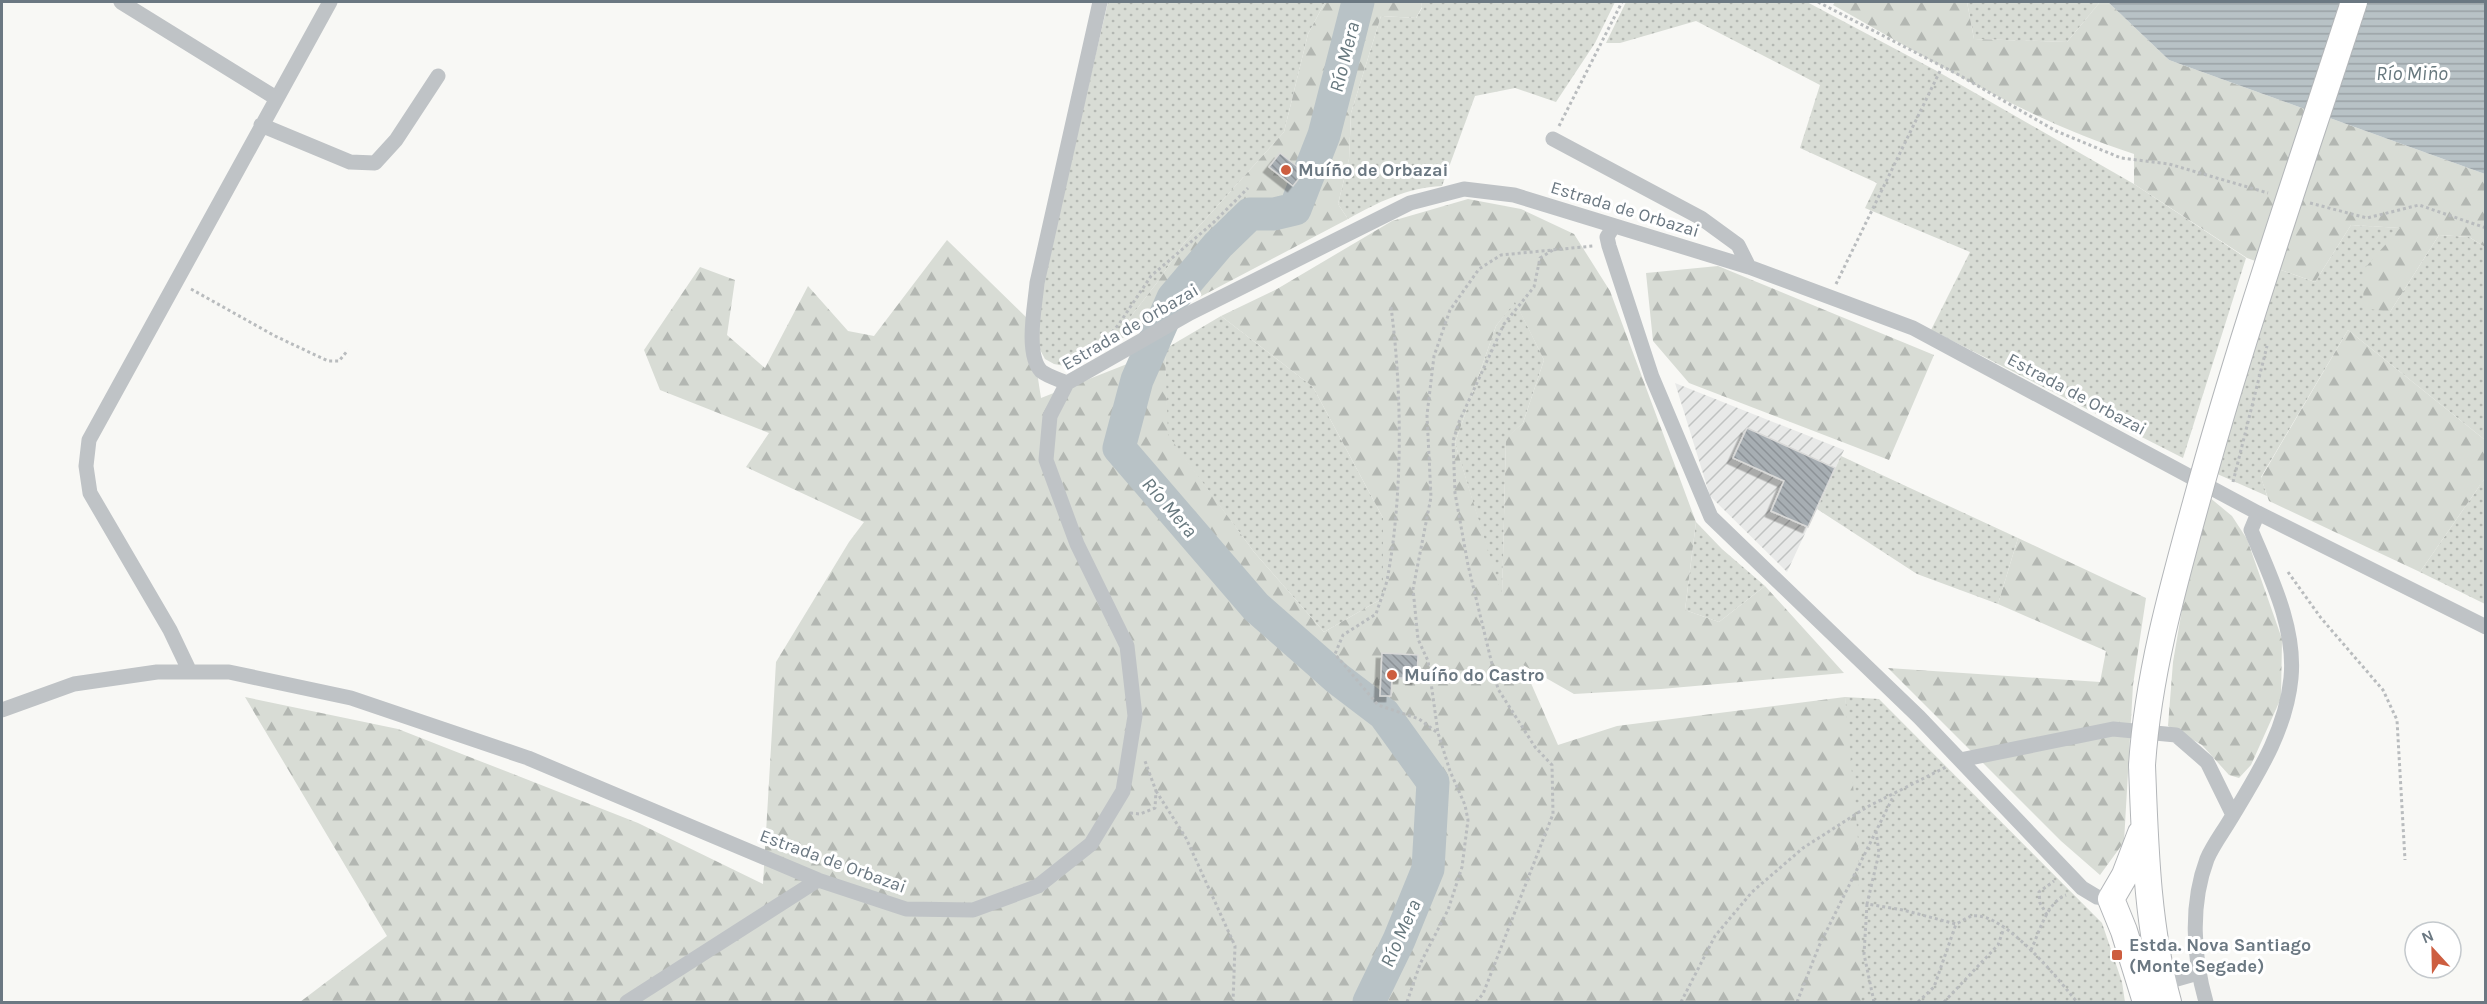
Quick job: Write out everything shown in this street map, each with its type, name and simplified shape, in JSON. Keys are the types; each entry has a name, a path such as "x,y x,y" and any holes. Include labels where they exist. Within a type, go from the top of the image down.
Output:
{"highway":[{"path":"2165,993 2151,910 2144,825 2142,765 2145,717 2162,633 2218,422 2354,2"},
{"path":"2144,825 2125,875 2111,899 2146,1002"}],"street":[{"path":"121,2 276,98"},
{"path":"190,672 170,630 90,493 86,466 89,440 330,2"},
{"path":"1067,383 1042,372 1033,356 1037,283 1101,2"},
{"path":"261,125 350,162 375,163 396,140 438,76"},
{"path":"1552,139 1701,218 1738,245 1749,267"},
{"name":"Estrada de Orbazai","path":"2,711 74,684 157,672 229,672 351,698 528,758 818,880 906,909 973,910 1038,886 1090,844 1123,791 1135,716 1127,646 1077,544 1046,460 1050,416 1067,383 1190,313 1410,203 1464,189 1514,195 1749,267 1913,328 2258,513 2486,627"},
{"path":"1613,227 1607,237 1609,246 1652,377 1711,518 1918,717 2066,873 2082,888 2097,897 2111,899"},
{"path":"2206,1002 2198,972 2196,897 2208,858 2282,727 2291,677 2288,629 2277,593 2251,530 2258,513"},
{"path":"1960,760 2113,729 2176,735 2207,762 2233,815"},
{"path":"627,1002 818,880"},
{"path":"2165,993 2198,972"}],"path":[{"path":"1568,106 1622,2"},
{"path":"1818,2 1942,67 2056,131 2121,158 2169,164 2277,195"},
{"path":"1830,296 1942,67"},
{"path":"1049,375 1063,361 1107,338 1151,276 1213,223 1248,188"},
{"path":"2310,203 2367,218 2419,205 2486,228"},
{"path":"1407,1002 1420,964 1448,910 1462,867 1468,820 1465,805 1450,771 1438,733 1428,660 1418,639 1413,589 1431,497 1427,415 1434,356 1450,310 1476,271 1501,255 1556,248 1609,246"},
{"path":"1476,1002 1483,994 1553,814 1552,765 1535,747 1498,689 1468,565 1455,493 1453,441 1459,422 1504,324 1534,287 1540,258 1556,248"},
{"path":"176,280 275,336 328,361 339,361 348,351"},
{"path":"1391,307 1395,336 1399,435 1396,510 1388,576 1376,614 1343,635 1335,654 1378,705 1419,719 1438,733"},
{"path":"2287,570 2321,618 2384,690 2397,720 2405,860"},
{"path":"1681,1002 1715,936 1752,892 1803,848 1867,807 1960,760"},
{"path":"1156,791 1186,838 1235,946 1233,1002"},
{"path":"1797,1002 1820,946 1895,793"},
{"path":"1874,1002 1864,954 1867,904 1879,853 1876,831"},
{"path":"2047,915 2040,903 2039,892 2066,873"},
{"path":"2031,950 2047,915 2060,897 2082,888"},
{"path":"1867,904 1903,910 1956,924 1972,916 1986,917 2004,928 2040,958 2078,1002"},
{"path":"1918,1002 1934,987 1956,924"},
{"path":"1944,1002 1998,945 2004,928"}],"shaded area":[{"path":"1675,383 1844,450 1787,572 1710,496"}],"green space":[{"path":"1108,2 1325,2 1308,34 1284,132 1184,243 1129,319 1139,329 1070,367 1054,364 1045,359 1038,346 1042,284"},
{"path":"1325,2 1421,2 1422,7 1416,18 1381,16 1351,113 1349,159 1338,204 1348,219 1139,329 1129,319 1184,243 1284,132 1308,34"},
{"path":"1421,2 1615,2 1595,43 1556,102 1515,88 1475,96 1442,186 1405,193 1348,219 1338,204 1349,159 1351,113 1381,16 1416,18 1422,8"},
{"path":"1626,2 1807,2 1935,70 2134,184 2246,258 2183,458 1931,330 1970,252 1865,208 1877,183 1800,148 1820,85 1696,21 1620,43 1606,43"},
{"path":"1835,2 1967,2 1974,39 2067,42 2100,2 2108,2 2169,60 2485,174 2485,247 2469,237 2439,235 2390,312 2363,308 2364,269 2400,228 2351,225 2315,282 2247,258 2134,184 2134,154 2056,124 1980,87 1833,5"},
{"path":"1967,2 2100,2 2067,42 1974,39"},
{"path":"1468,199 1521,209 1574,234 1610,291 1696,522 1685,610 1719,622 1765,586 1844,673 1574,694 1523,665 1558,745 1617,726 1845,697 1858,839 1861,1002 300,1002 387,936 245,697 398,729 638,823 763,884 776,662 849,542 864,522 746,467 769,433 660,390 644,350 700,267 735,280 727,335 765,368 808,286 848,331 874,336 947,240 1029,320 1041,398 1165,349 1168,435 1254,552 1324,632 1383,598 1383,518 1313,387 1221,316 1277,289 1392,221","holes":["1515,302 1544,360 1523,423 1506,438 1502,595 1455,443 1496,326"]},
{"path":"2351,225 2401,228 2390,312 2439,235 2469,237 2485,247 2485,440 2348,330 2261,477 2267,496 2215,473 2278,269 2315,282"},
{"path":"1718,266 1934,355 1889,460 1689,383 1653,341 1646,273"},
{"path":"1515,301 1544,360 1523,423 1506,439 1502,598 1455,443 1496,326"},
{"path":"1221,316 1313,387 1383,518 1383,598 1324,632 1254,552 1167,435 1165,349"},
{"path":"2348,330 2485,440 2485,478 2420,572 2269,501 2261,478"},
{"path":"1841,456 2018,538 1998,604 1917,574 1817,509"},
{"path":"2485,478 2486,604 2420,572"},
{"path":"2209,497 2232,516 2247,539 2282,639 2281,698 2251,765 2239,778 2229,775 2202,745 2168,726 2173,662 2187,580"},
{"path":"1696,522 1722,549 1765,586 1719,622 1685,610"},
{"path":"2018,538 2146,598 2133,685 2124,842 2100,875 2061,841 1888,668 2100,682 2106,651 1998,604"},
{"path":"1845,697 1879,699 2102,923 2122,982 2125,1002 1860,1002"}],"water":[{"name":"Río Miño","path":"2108,2 2485,2 2485,174 2169,60"}],"building":[{"name":"Muíño de Orbazai","path":"1280,153 1304,172 1293,186 1269,167"},
{"path":"1747,428 1835,468 1808,527 1771,511 1784,481 1733,458"},
{"name":"Muíño do Castro","path":"1382,653 1418,655 1417,679 1410,678 1411,672 1404,672 1403,678 1392,678 1391,696 1380,696"}],"waterway":[{"name":"Río Mera","path":"1358,2 1324,135 1295,209 1274,214 1250,214 1218,245 1173,298 1137,380 1119,448 1256,607 1338,679 1384,714 1433,782 1428,869 1399,940 1369,1002"}],"place":[{"name":"Muíño de Orbazai","path":"1286,170"},
{"name":"Muíño do Castro","path":"1392,675"},
{"name":"Estda. Nova Santiago (Monte Segade)","path":"2117,955"}]}
